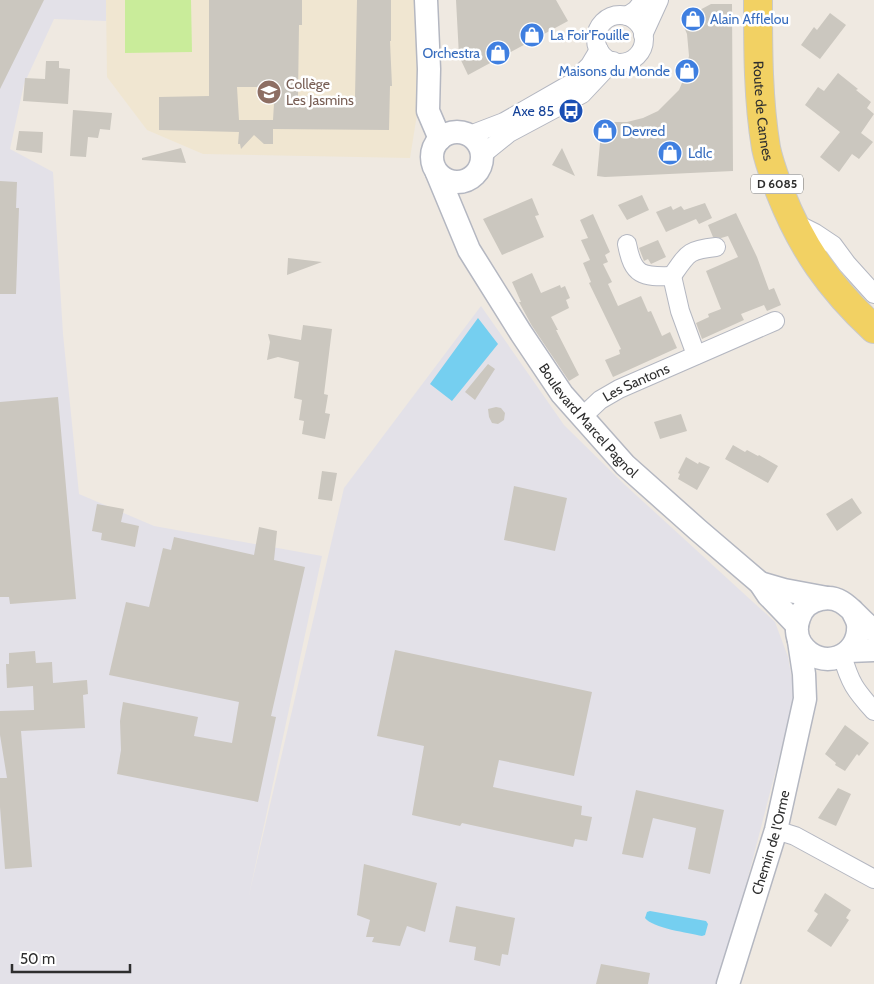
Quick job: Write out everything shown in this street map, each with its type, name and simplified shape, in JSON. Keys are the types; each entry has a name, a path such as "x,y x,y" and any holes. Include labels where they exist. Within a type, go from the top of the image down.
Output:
{"main road":[{"name":"Route de Cannes","path":"758,3 761,101 767,150 791,221 835,290 874,329"}],"street":[{"path":"426,0 429,69 428,111 456,135 479,145 483,154 480,168 476,175 460,183 451,182 443,179 437,173 432,159 435,144 456,135 504,122 572,83 590,65 599,50"},
{"path":"627,16 636,10 644,0"},
{"path":"643,35 638,23 627,16 615,15 609,17 600,25 596,34 596,42 602,55 613,61 620,62 634,58 642,48 643,35 659,0"},
{"path":"483,154 510,133 582,94 613,61"},
{"name":"Boulevard Marcel Pagnol","path":"437,173 469,250 562,394 625,464 760,583 798,633"},
{"path":"458,224 469,180"},
{"path":"791,221 833,245 847,264 873,290"},
{"path":"627,244 630,262 638,272 654,276 672,276"},
{"path":"696,355 680,311 672,276 686,255 698,249 716,247"},
{"name":"Les Santons","path":"582,417 600,400 619,389 775,321"},
{"name":"Boulevard Marcel Pagnol","path":"760,583 784,590 827,598"},
{"path":"874,630 867,626 846,604 838,599 827,598 810,603 799,616 798,633 806,650 813,656 823,659 874,650"},
{"path":"841,655 854,644 858,633 858,622 852,610"},
{"name":"Chemin de l'Orme","path":"728,984 776,830 805,699 804,674 798,633"},
{"path":"841,655 850,680 858,693 874,711"},
{"name":"Chemin de l'Orme","path":"805,699 841,655"},
{"path":"776,830 795,836 874,879"}],"shaded area":[{"path":"0,0 106,0 106,21 54,19 24,84 10,149 53,172 63,334 79,494 154,526 322,556 249,895 344,488 481,306 564,425 624,484 775,622 788,657 795,696 724,970 718,984 0,984"},
{"name":"Collège Les Jasmins","path":"106,0 418,0 418,108 410,158 203,154 147,130 107,77"}],"green space":[{"path":"125,0 191,0 192,52 125,53"}],"water":[{"path":"478,318 498,344 452,401 430,384"},
{"path":"647,912 706,921 708,924 705,935 680,932 655,925 645,918"}],"building":[{"path":"0,0 44,0 0,89"},
{"path":"209,0 302,0 302,25 299,25 298,96 355,97 357,0 391,0 392,86 390,86 389,130 273,129 273,144 264,144 254,135 241,149 240,144 238,144 239,132 159,130 159,97 209,96","holes":["237,87 275,87 273,120 239,120"]},
{"path":"456,0 556,0 568,21 468,75 459,56"},
{"path":"711,4 732,4 733,171 597,176 601,132 605,133 605,129 609,130 610,122 627,122 643,118 658,111 679,90 689,56 687,34 681,20"},
{"path":"830,13 846,25 820,59 801,45 814,27 817,30"},
{"path":"46,61 59,61 59,68 70,69 68,104 23,101 25,78 45,79"},
{"path":"838,73 871,102 867,108 874,114 861,133 873,142 859,159 852,154 839,172 820,157 840,132 805,105 818,87 824,91"},
{"path":"73,110 112,113 110,130 100,129 98,138 88,137 86,157 70,156"},
{"path":"19,131 43,132 42,153 16,150"},
{"path":"181,148 186,163 142,160 142,158"},
{"path":"562,148 575,176 552,165"},
{"path":"0,181 17,182 16,208 19,208 16,294 0,294"},
{"path":"642,195 649,210 627,220 618,205"},
{"path":"532,198 539,215 535,216 544,237 502,255 483,219"},
{"path":"705,203 712,218 699,224 696,219 666,232 656,212 671,206 673,210 681,206 684,210"},
{"path":"736,213 757,257 769,290 774,288 781,305 767,311 764,305 741,314 744,320 702,339 696,323 709,317 708,314 721,309 706,271 738,257 728,236 721,238 713,237 708,225"},
{"path":"593,214 610,252 605,255 608,262 603,264 612,282 608,284 618,306 641,296 648,312 651,311 662,336 670,332 677,348 613,377 605,360 620,354 619,350 621,349 589,283 591,282 583,263 590,260 581,240 588,238 580,220"},
{"path":"658,240 666,257 651,264 648,259 644,261 639,248"},
{"path":"288,258 322,262 287,275"},
{"path":"532,273 541,293 560,285 561,288 565,286 570,298 566,300 569,308 551,317 579,375 569,381 532,326 519,302 521,302 512,282"},
{"path":"303,325 332,329 324,394 328,395 325,413 330,414 325,439 302,434 304,421 299,420 302,400 294,398 299,362 278,357 267,360 270,342 268,334 301,340"},
{"path":"488,364 495,369 475,400 465,392"},
{"path":"58,397 76,599 10,604 9,597 0,597 0,402"},
{"path":"501,408 505,413 504,420 498,424 492,423 488,409"},
{"path":"681,414 687,431 660,439 654,422"},
{"path":"733,445 745,452 747,450 759,455 778,466 768,483 725,459"},
{"path":"686,457 698,464 699,462 710,467 697,490 678,479 680,474 678,473"},
{"path":"322,471 337,473 332,501 318,499"},
{"path":"514,486 567,498 555,551 504,540"},
{"path":"852,498 862,513 837,531 826,514"},
{"path":"97,504 124,509 121,522 139,526 135,547 101,540 102,533 92,531"},
{"path":"259,527 277,531 274,560 305,567 271,716 276,717 258,802 117,774 121,750 120,721 123,702 198,717 194,736 232,743 239,702 109,675 126,602 149,607 163,548 171,550 174,537 254,555"},
{"path":"395,650 592,692 574,776 499,760 493,787 582,806 581,815 592,817 587,841 575,839 573,847 462,823 460,826 412,815 424,746 377,736"},
{"path":"35,651 36,663 52,662 53,683 87,680 88,694 83,695 85,728 21,731 32,867 5,869 0,807 0,778 7,778 0,735 0,711 34,710 33,686 7,688 6,664 9,664 9,653"},
{"path":"845,725 869,743 859,756 857,754 845,771 835,765 836,763 825,754"},
{"path":"838,788 851,794 836,826 818,818"},
{"path":"636,790 724,810 710,874 688,869 696,828 653,818 643,858 622,854"},
{"path":"364,864 437,883 425,932 407,926 400,946 372,942 374,937 366,937 370,920 357,915"},
{"path":"825,893 851,910 846,918 849,920 831,947 807,931 818,914 814,911"},
{"path":"456,906 515,918 508,955 502,954 500,966 474,960 476,947 449,942"},
{"path":"601,964 650,973 648,984 596,984"}],"place":[{"name":"Alain Afflelou","path":"693,19"},
{"name":"La Foir'Fouille","path":"532,35"},
{"name":"Orchestra","path":"498,53"},
{"name":"Maisons du Monde","path":"687,71"},
{"name":"Collège Les Jasmins","path":"269,92"},
{"name":"Axe 85","path":"571,111"},
{"name":"Devred","path":"605,131"},
{"name":"Ldlc","path":"670,153"}]}
